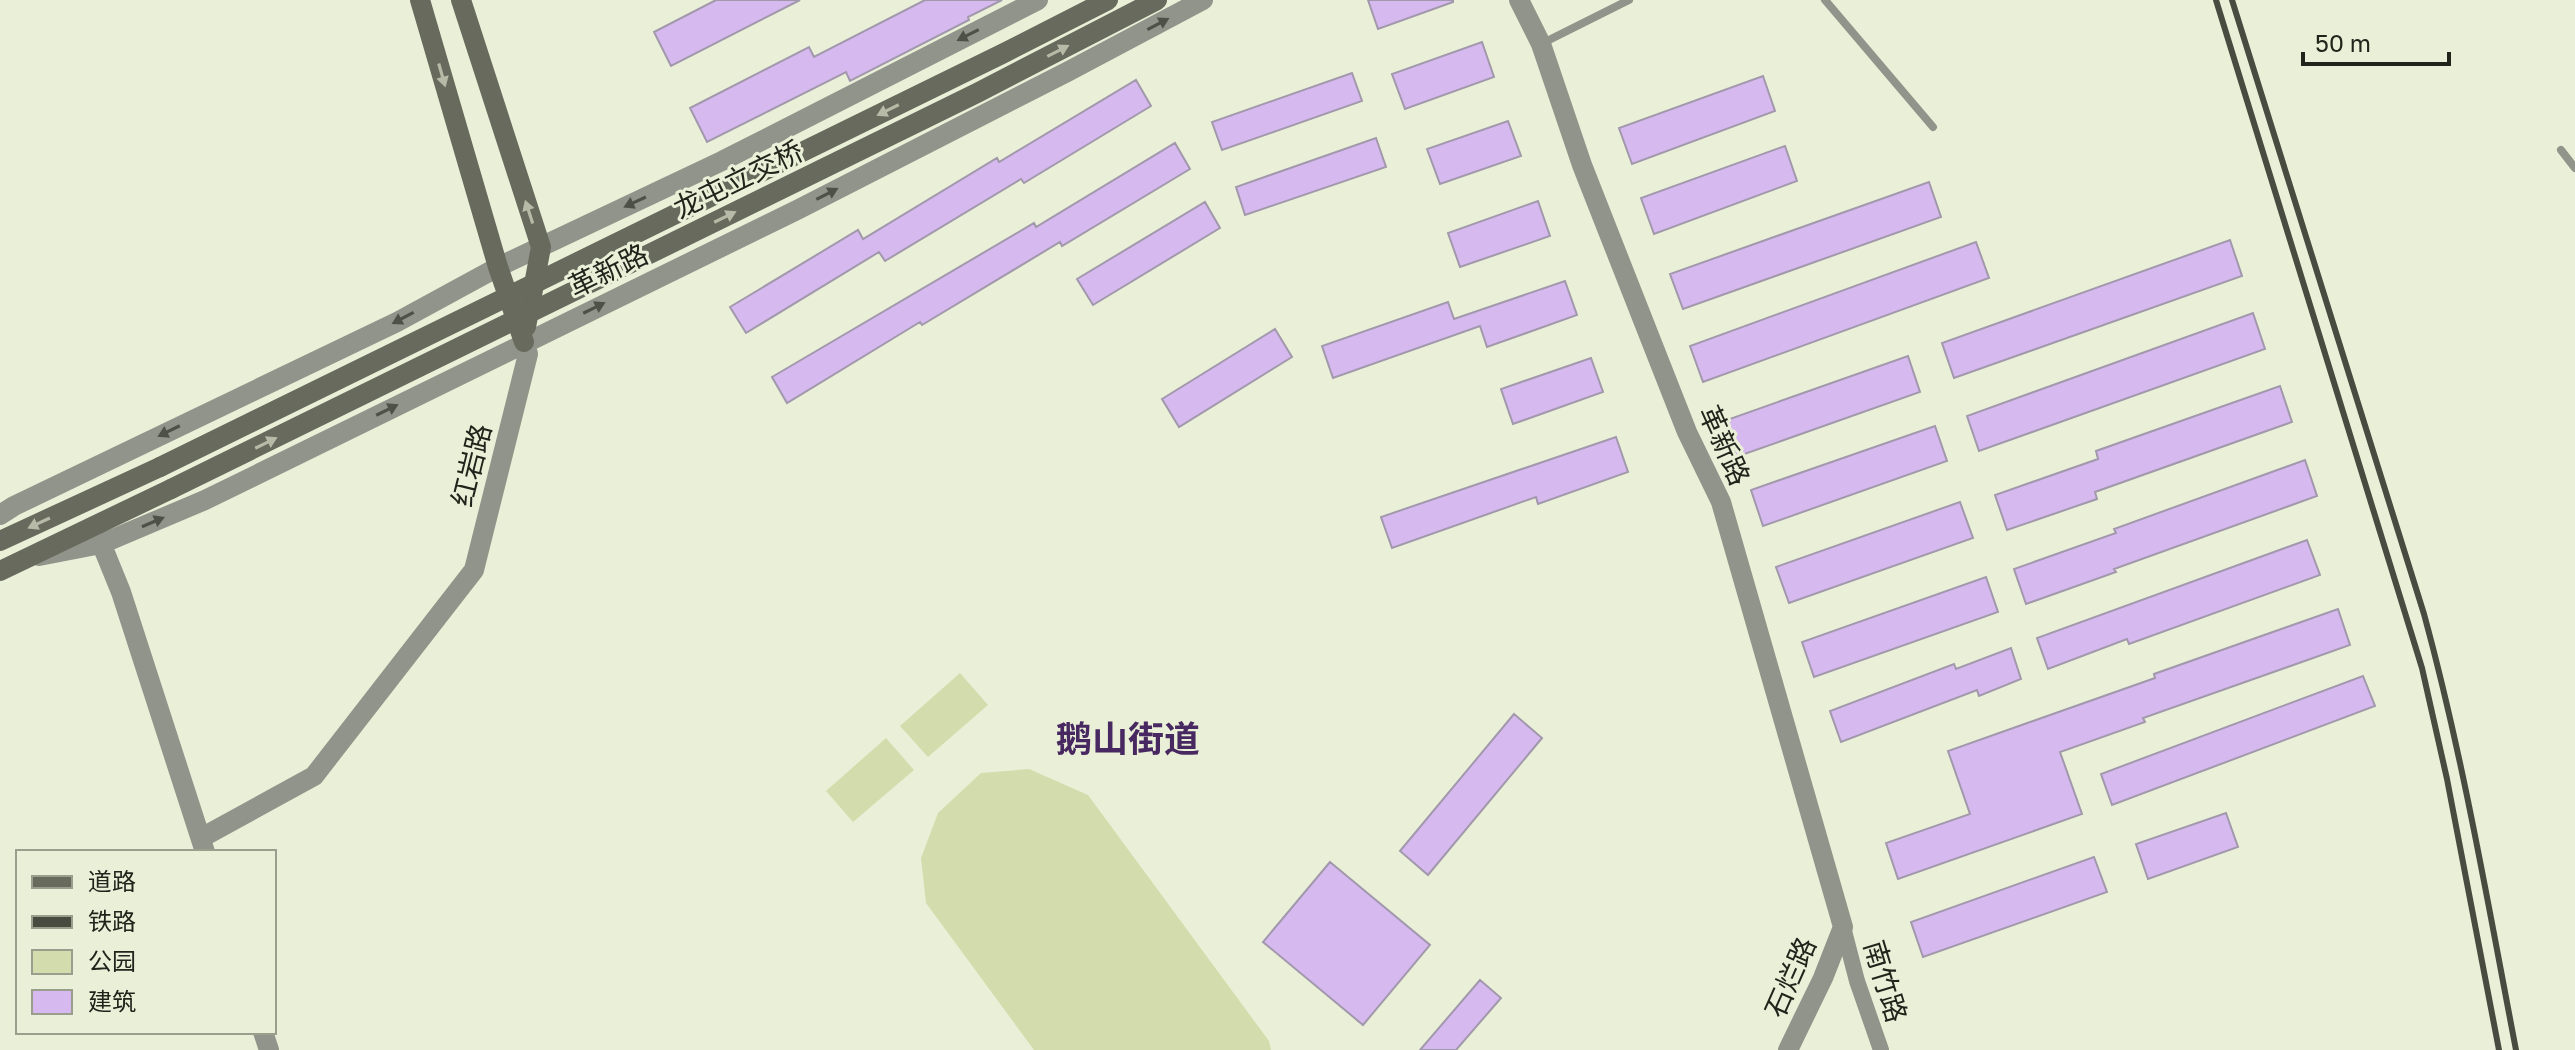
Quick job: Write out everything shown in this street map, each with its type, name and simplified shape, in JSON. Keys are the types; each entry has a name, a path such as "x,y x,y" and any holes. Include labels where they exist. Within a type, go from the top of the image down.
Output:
{"main road":[{"name":"红岩路","path":"420,0 498,267 524,342"},
{"path":"461,0 541,247 524,342"},
{"name":"龙屯立交桥","path":"0,541 160,467 1108,0"},
{"name":"龙屯立交桥","path":"171,489 977,93 1157,0"},
{"name":"革新路","path":"0,571 25,559 98,535 171,489"}],"street":[{"name":"革新路","path":"0,515 397,322 498,267 722,161 1038,0"},
{"name":"革新路","path":"98,535 205,500 797,210 1203,0"},
{"name":"革新路","path":"1519,0 1541,44 1587,180 1687,432 1721,502 1843,927"},
{"name":"红岩路","path":"203,845 314,776 474,570 528,354 524,342"},
{"path":"98,535 121,592 203,845"},
{"name":"石烂路","path":"1788,1050 1823,978 1843,927"},
{"name":"南竹路","path":"1843,927 1857,981 1881,1050"}],"lane":[{"path":"1541,44 1629,0"},
{"path":"1825,0 1933,127"},
{"path":"2561,150 2575,168"}],"green space":[{"path":"960,673 988,705 928,757 900,726"},
{"path":"886,738 914,770 853,822 826,791"},
{"path":"1029,769 1088,795 1269,1041 1271,1050 1034,1050 926,903 921,858 938,813 981,773"}],"building":[{"path":"716,0 800,0 671,66 654,32"},
{"path":"925,0 1002,0 850,81 846,72 707,142 690,108 809,47 814,57"},
{"path":"1368,0 1453,0 1453,2 1378,29"},
{"path":"1482,42 1494,77 1405,109 1392,74"},
{"path":"1352,73 1362,101 1222,150 1212,122"},
{"path":"1763,76 1775,111 1632,164 1619,128"},
{"path":"1136,80 1151,106 1024,183 1021,179 885,261 879,252 746,333 730,307 858,230 863,239 997,158 999,162"},
{"path":"1508,121 1521,156 1440,184 1427,149"},
{"path":"1376,138 1386,167 1245,215 1236,187"},
{"path":"1175,143 1190,169 1062,246 1060,242 922,325 920,322 787,403 772,377 1034,223 1036,227"},
{"path":"1785,146 1797,181 1654,234 1641,198"},
{"path":"1929,182 1941,217 1683,309 1670,274"},
{"path":"1538,201 1550,236 1460,267 1448,233"},
{"path":"1205,202 1220,228 1093,305 1077,279"},
{"path":"2230,240 2242,276 1954,378 1942,343"},
{"path":"1976,242 1989,278 1703,382 1690,346"},
{"path":"1565,281 1577,315 1487,347 1480,326 1333,378 1322,346 1448,302 1454,319"},
{"path":"2253,313 2265,349 1979,451 1967,416"},
{"path":"1275,329 1292,357 1179,427 1162,399"},
{"path":"1908,356 1920,392 1736,457 1724,421"},
{"path":"1591,358 1603,392 1513,424 1501,389"},
{"path":"2280,386 2292,422 2095,492 2097,499 2007,530 1995,495 2098,459 2096,451"},
{"path":"1935,426 1947,461 1763,526 1751,490"},
{"path":"1616,437 1628,472 1538,504 1536,497 1392,548 1381,517"},
{"path":"2305,460 2317,496 2026,604 2014,569"},
{"path":"1960,502 1973,538 1789,603 1776,567"},
{"path":"2307,540 2320,575 2129,644 2127,639 2048,669 2037,638"},
{"path":"1986,577 1998,612 1814,677 1802,642"},
{"path":"2338,609 2350,645 2143,718 2145,722 2060,752 2082,814 1898,879 1886,843 1970,814 1948,751"},
{"path":"2011,648 2021,679 1979,696 1977,690 1841,742 1830,711 1954,664 1956,669"},
{"path":"2363,676 2375,706 2112,805 2101,774"},
{"path":"1514,714 1542,738 1428,875 1400,851"},
{"path":"2226,813 2238,847 2148,879 2136,844"},
{"path":"2094,857 2107,892 1923,957 1911,922"},
{"path":"1330,862 1430,945 1363,1025 1263,942"},
{"path":"1480,980 1501,998 1456,1050 1420,1050"}],"railway":[{"path":"2216,0 2422,668 2447,779 2499,1050"},
{"path":"2232,0 2424,614 2463,776 2516,1050"}],"district":[{"name":"鹅山街道","path":"1128,738"}]}
